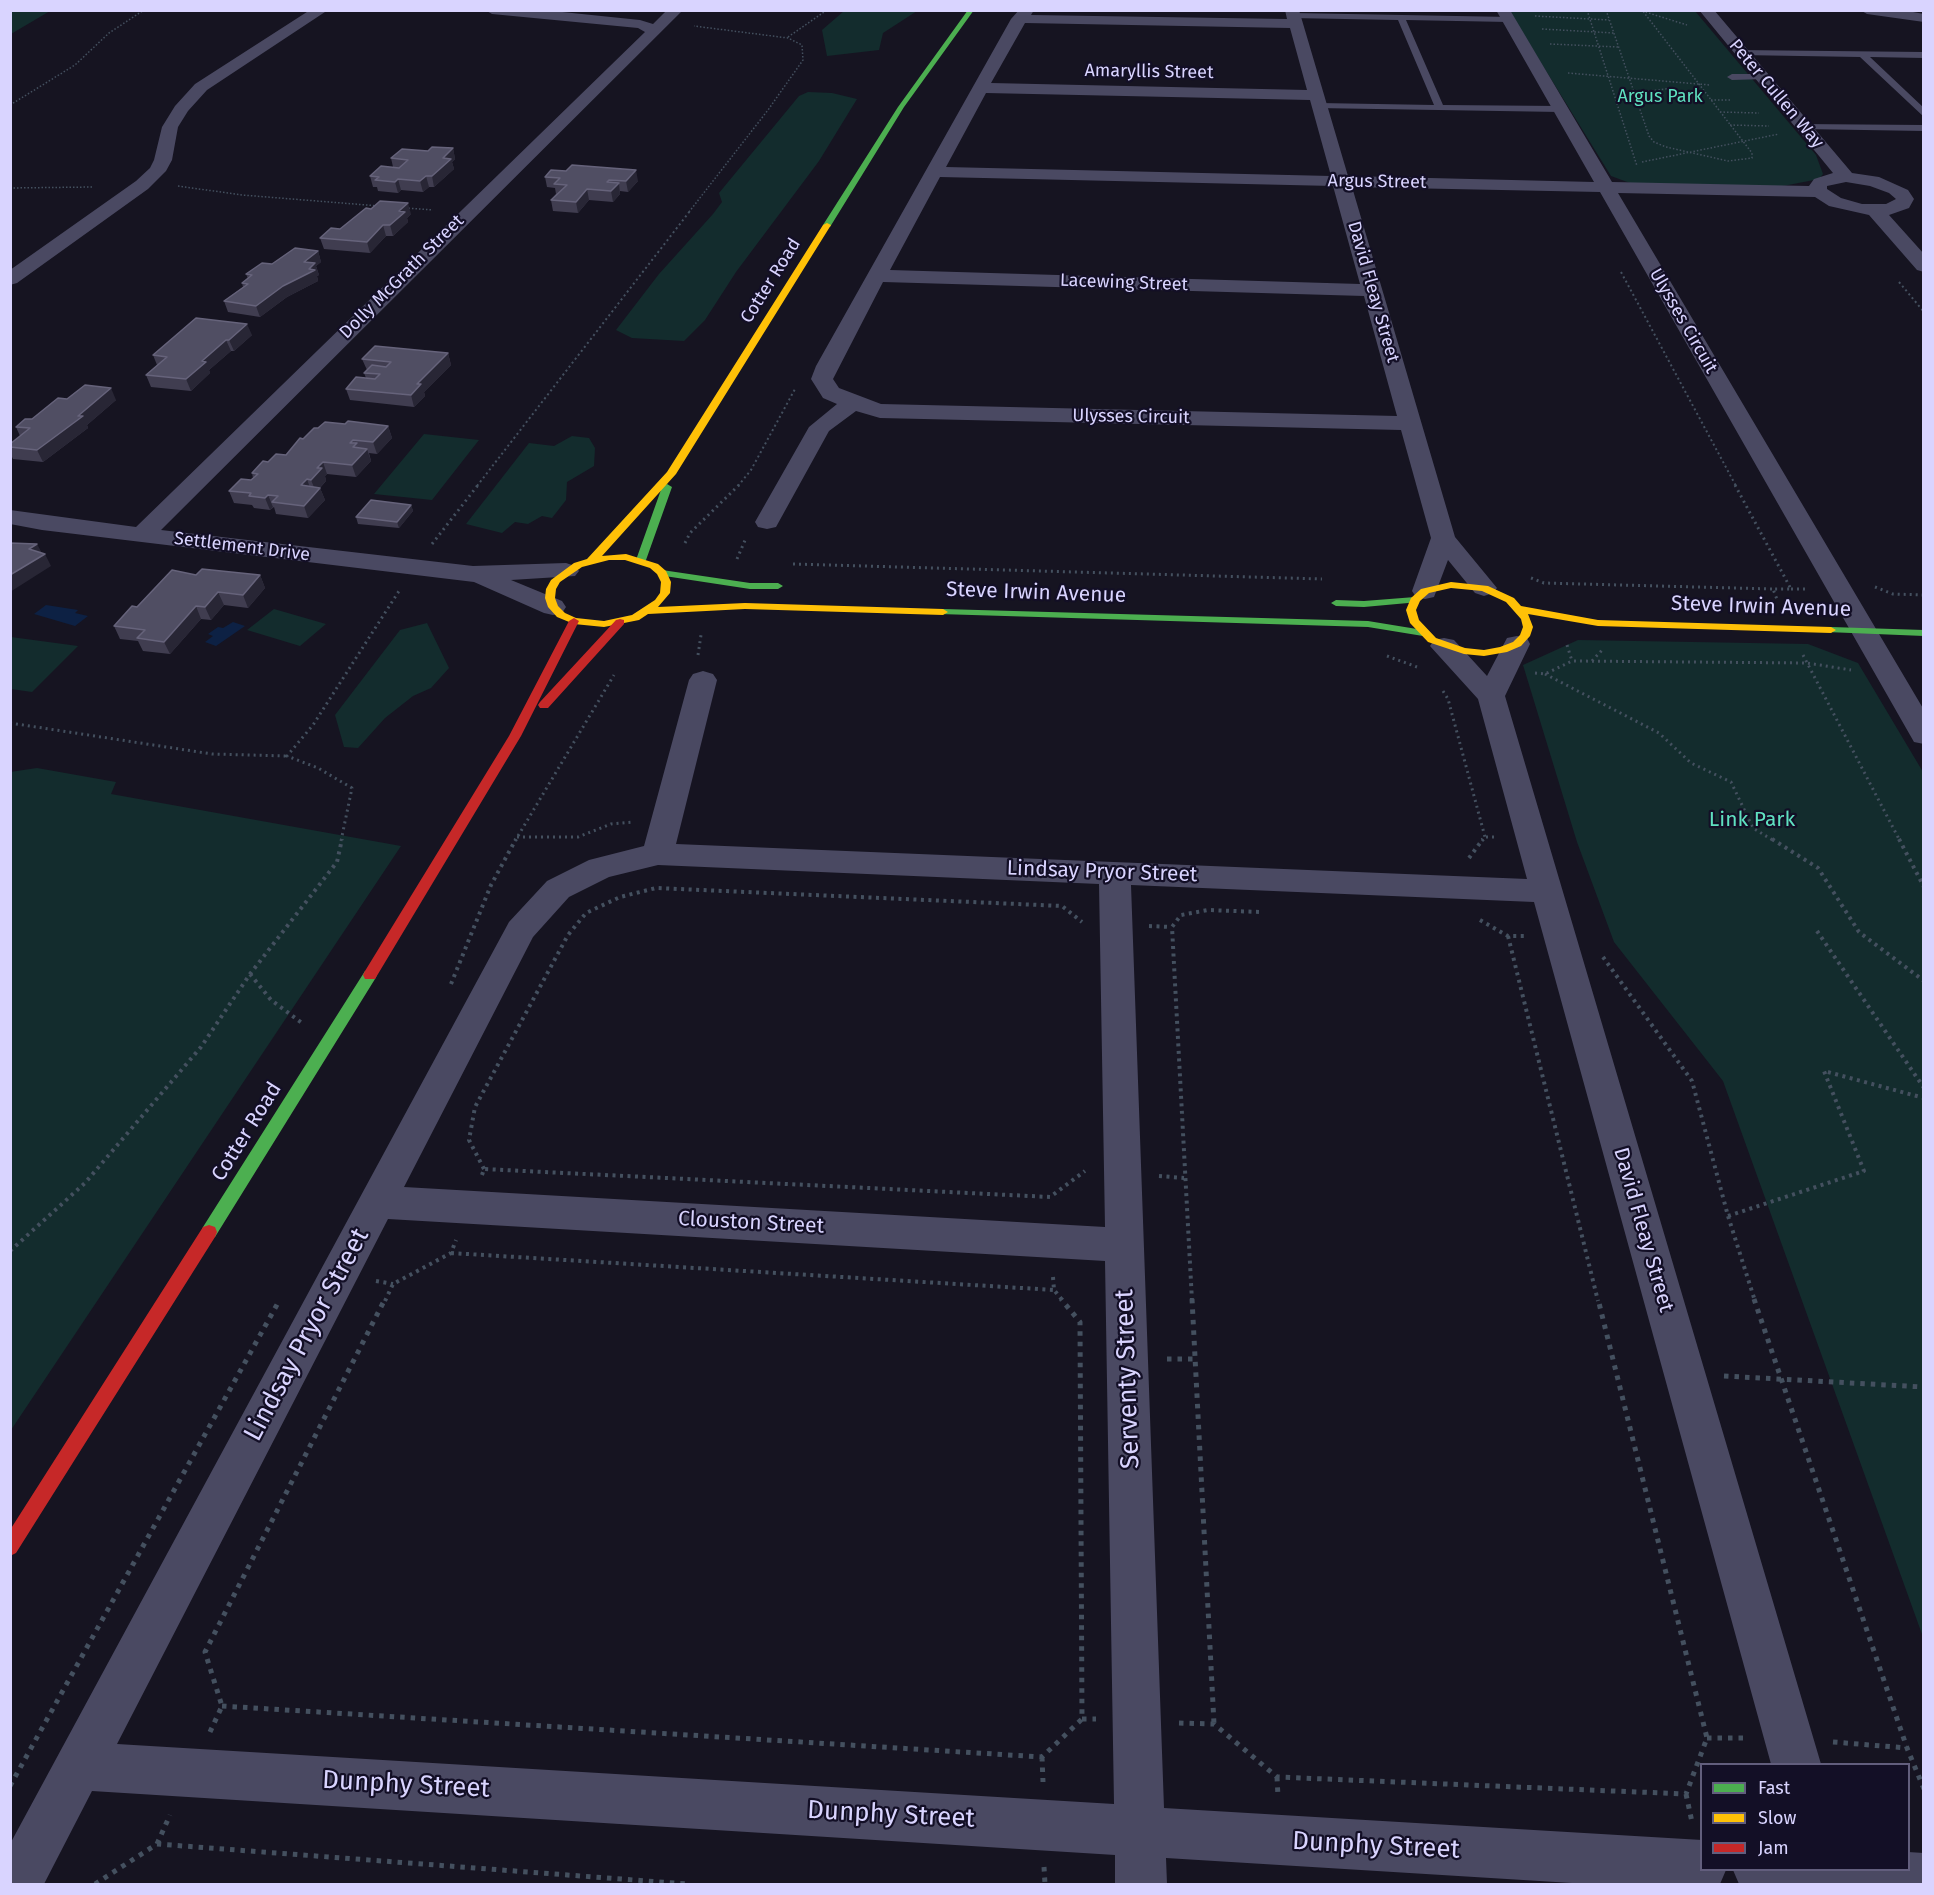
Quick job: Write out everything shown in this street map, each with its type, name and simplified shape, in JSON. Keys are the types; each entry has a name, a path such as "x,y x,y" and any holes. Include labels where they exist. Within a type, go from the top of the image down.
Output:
{"main road":[{"name":"Cotter Road","path":"592,560 671,474 901,107 971,10"},
{"name":"Cotter Road","path":"901,107 909,81 942,27"},
{"name":"Cotter Road","path":"641,560 671,474"},
{"path":"626,557 641,560 662,573 666,582 665,592 659,602 648,611 620,622 596,624 574,621 561,615 553,607 550,598 551,589 566,572 592,560 626,557"},
{"path":"662,573 750,586 797,587"},
{"path":"1316,602 1364,604 1420,596 1451,585 1484,588 1498,593 1520,609 1526,618 1527,627 1521,640"},
{"path":"1420,596 1411,610 1414,621 1433,639 1464,651 1484,653 1503,650 1521,640 1543,633"},
{"name":"Steve Irwin Avenue","path":"648,611 745,606 1368,624 1433,639"},
{"name":"Steve Irwin Avenue","path":"1520,609 1598,623 1923,633"},
{"name":"Cotter Road","path":"10,1547 334,1033 515,736 574,621"},
{"name":"Cotter Road","path":"515,736 620,622"},
{"name":"Steve Irwin Avenue","path":"1561,630 1598,623"}],"street":[{"path":"10,279 142,186 157,171 163,160 170,127 181,109 201,87 321,10"},
{"path":"492,10 646,28"},
{"name":"Dolly McGrath Street","path":"142,535 463,217 646,28 676,10"},
{"name":"Peter Cullen Way","path":"1706,10 1846,177"},
{"path":"1868,10 1923,18"},
{"path":"1023,15 1294,17"},
{"name":"Ulysses Circuit","path":"1023,15 876,276 822,379 831,393 853,403 880,411 1410,423"},
{"name":"Ulysses Circuit","path":"1512,15 1560,109 1605,188 1923,735"},
{"name":"David Fleay Street","path":"1294,17 1443,538 1484,588"},
{"name":"Amaryllis Street","path":"980,88 1318,100"},
{"name":"Argus Street","path":"934,172 1820,192"},
{"name":"Peter Cullen Way","path":"1820,192 1818,187 1820,183 1846,177 1885,184 1902,194"},
{"path":"1820,192 1835,202 1875,210 1903,204 1905,199 1902,194 1923,194"},
{"path":"1875,210 1923,266"},
{"name":"Lacewing Street","path":"876,276 1372,290"},
{"path":"767,522 820,427 853,403"},
{"name":"Settlement Drive","path":"10,517 473,574 566,572"},
{"path":"1420,596 1443,538"},
{"name":"Settlement Drive","path":"473,574 553,607"},
{"name":"David Fleay Street","path":"1433,639 1491,696 1796,1763"},
{"path":"1491,696 1521,640"},
{"path":"658,854 704,680"},
{"name":"Lindsay Pryor Street","path":"17,1884 521,930 558,889 600,868 658,854 1546,891"},
{"name":"Serventy Street","path":"1115,873 1141,1884"},
{"name":"Clouston Street","path":"377,1202 1124,1245"},
{"name":"Dunphy Street","path":"80,1766 1700,1866"},
{"path":"1778,1871 1827,1876 1923,1879"}],"lane":[{"path":"1294,17 1401,18 1512,15"},
{"path":"1401,18 1440,108"},
{"path":"1740,52 1923,55"},
{"path":"1862,54 1923,114"},
{"path":"1732,77 1762,77"},
{"path":"1318,100 1440,108 1560,109"},
{"path":"1803,126 1923,128"}],"path":[{"path":"10,105 75,66 109,33 144,10"},
{"path":"788,38 827,10"},
{"path":"1587,10 1638,171"},
{"path":"1605,10 1649,136 1654,142 1666,147 1728,161 1752,158 1752,153 1641,11"},
{"path":"1641,11 1688,25"},
{"path":"1512,15 1609,20"},
{"path":"287,756 312,725 414,567 803,60 802,45 788,38 699,26 646,28"},
{"path":"1534,28 1614,33"},
{"path":"1543,43 1618,47"},
{"path":"1561,73 1718,85"},
{"path":"1634,93 1673,88 1664,76"},
{"path":"1720,112 1759,113"},
{"path":"1730,125 1769,126"},
{"path":"1627,165 1784,133"},
{"path":"10,188 184,187 242,195 379,206"},
{"path":"402,208 437,211 463,217"},
{"path":"1544,583 1791,589 1619,268"},
{"path":"1893,274 1923,312"},
{"path":"685,543 690,533 734,491 751,470 791,398 798,380"},
{"path":"782,563 1324,579"},
{"path":"1773,590 1807,663 1923,887"},
{"path":"1385,655 1419,667"},
{"path":"1848,670 1807,663 1572,661 1545,674 1659,733 1691,763 1731,782 1754,828 1818,868 1859,932 1923,981"},
{"path":"448,992 496,876 620,666"},
{"path":"1442,690 1448,699 1485,837"},
{"path":"10,723 212,754 287,756 318,768 352,788 337,862 250,974 201,1047 85,1183 10,1251"},
{"path":"484,1169 468,1140 475,1107 568,935 586,914 620,897 656,888 1062,906 1085,925"},
{"path":"1268,912 1208,910 1181,915 1172,927 1214,1724 1278,1777 1686,1794 1707,1738 1509,936"},
{"path":"1469,920 1481,920 1509,936 1559,936 1594,943 1692,1081 1728,1216 1780,1379 1923,1789"},
{"path":"1816,931 1923,1088"},
{"path":"250,974 271,1000 302,1023 334,1033"},
{"path":"1728,1216 1864,1171 1824,1071 1923,1098"},
{"path":"1050,1197 1082,1171 1083,1159"},
{"path":"393,1284 205,1652 222,1706 1042,1757 1082,1719 1080,1322 1054,1290 451,1252"},
{"path":"10,1786 281,1298"},
{"path":"1684,1373 1923,1387"},
{"path":"95,1884 156,1844 687,1884"}],"green space":[{"path":"11,10 50,10 50,11 11,34"},
{"path":"844,11 917,11 883,33 879,50 827,56 822,30"},
{"name":"Argus Park","path":"1509,11 1695,11 1816,155 1823,174 1819,179 1778,187 1630,183 1611,176"},
{"path":"808,92 832,93 857,99 819,161 736,272 705,320 684,341 632,338 616,330 659,274 713,214 722,202 719,193 799,96"},
{"path":"424,434 479,440 432,500 374,494"},
{"path":"572,436 589,438 595,448 594,466 567,482 566,500 552,518 542,516 528,524 515,522 502,533 466,524 529,443 554,446"},
{"path":"274,609 326,624 300,646 247,630"},
{"path":"427,623 449,668 431,688 413,696 385,718 358,748 344,747 335,715 400,630"},
{"path":"11,637 78,646 32,692 11,689"},
{"name":"Link Park","path":"1578,640 1808,644 1858,663 1923,772 1923,1637 1723,1081 1614,942 1577,842 1523,665"},
{"path":"37,768 116,782 111,794 401,846 11,1430 10,772"}],"water":[{"path":"46,605 78,610 75,613 88,616 75,626 34,614"},
{"path":"233,622 245,626 216,646 205,642 213,636 208,634 218,627 223,628"}],"building":[{"path":"432,147 453,148 443,158 451,159 432,176 426,176 420,181 398,179 395,182 375,180 379,177 370,176 381,166 399,168 408,160 391,158 402,149 428,151"},
{"path":"572,165 636,170 626,181 609,180 607,182 619,183 611,191 587,189 576,202 551,200 567,185 554,184 560,178 545,177 551,170 566,171"},
{"path":"380,201 408,203 399,211 405,212 390,225 383,225 367,242 320,238 331,228 340,229 366,208 371,209"},
{"path":"295,248 318,251 304,262 315,263 309,269 315,270 283,286 256,306 224,301 248,284 242,283 252,275 246,274 262,263 272,264"},
{"path":"196,318 247,324 202,361 206,362 186,379 146,375 167,357 153,355"},
{"path":"375,346 448,353 417,384 421,384 411,395 346,389 356,377 375,379 380,374 364,373 372,365 386,367 391,362 362,359"},
{"path":"85,385 111,388 78,416 83,416 37,450 10,447 10,444 30,428 16,427 25,419 32,419 58,398 67,399"},
{"path":"348,421 388,426 373,442 353,440 350,443 357,443 353,447 367,449 352,465 323,462 317,468 322,468 311,480 307,479 301,485 320,488 304,506 272,502 278,496 268,495 265,498 249,496 251,493 229,491 241,479 251,480 258,474 252,473 263,461 268,462 276,454 286,455 300,438 303,439 314,428 318,428 325,422 345,424"},
{"path":"371,500 411,505 397,522 356,517"},
{"path":"10,543 37,544 29,549 45,554 10,575"},
{"path":"202,569 260,575 243,595 218,592 205,607 196,606 164,642 137,638 145,630 114,626 132,606 137,607 172,570 196,575"}],"traffic: fast":[{"path":"827,225 901,107 971,10"},
{"path":"641,560 667,487"},
{"path":"662,573 750,586 778,586"},
{"path":"1336,603 1364,604 1415,600"},
{"path":"943,612 1368,624 1423,633"},
{"path":"1831,630 1924,633"},
{"path":"209,1232 370,975"}],"traffic: slow":[{"path":"592,560 671,474 827,225"},
{"path":"609,557 626,557 654,566 662,573 666,582 665,593 659,602 635,618 604,624 574,621 561,615 553,607 550,598 551,589 556,580 578,565 609,557"},
{"path":"1451,585 1484,588 1510,600 1526,618 1528,627 1525,636 1517,644 1503,650 1484,653 1464,651 1432,640 1414,621 1411,610 1415,600 1425,591 1451,585"},
{"path":"648,611 745,606 943,612"},
{"path":"1520,609 1598,623 1831,630"}],"traffic: jam":[{"path":"370,975 515,736 574,621"},
{"path":"544,705 620,622"},
{"path":"10,1547 209,1232"}]}
